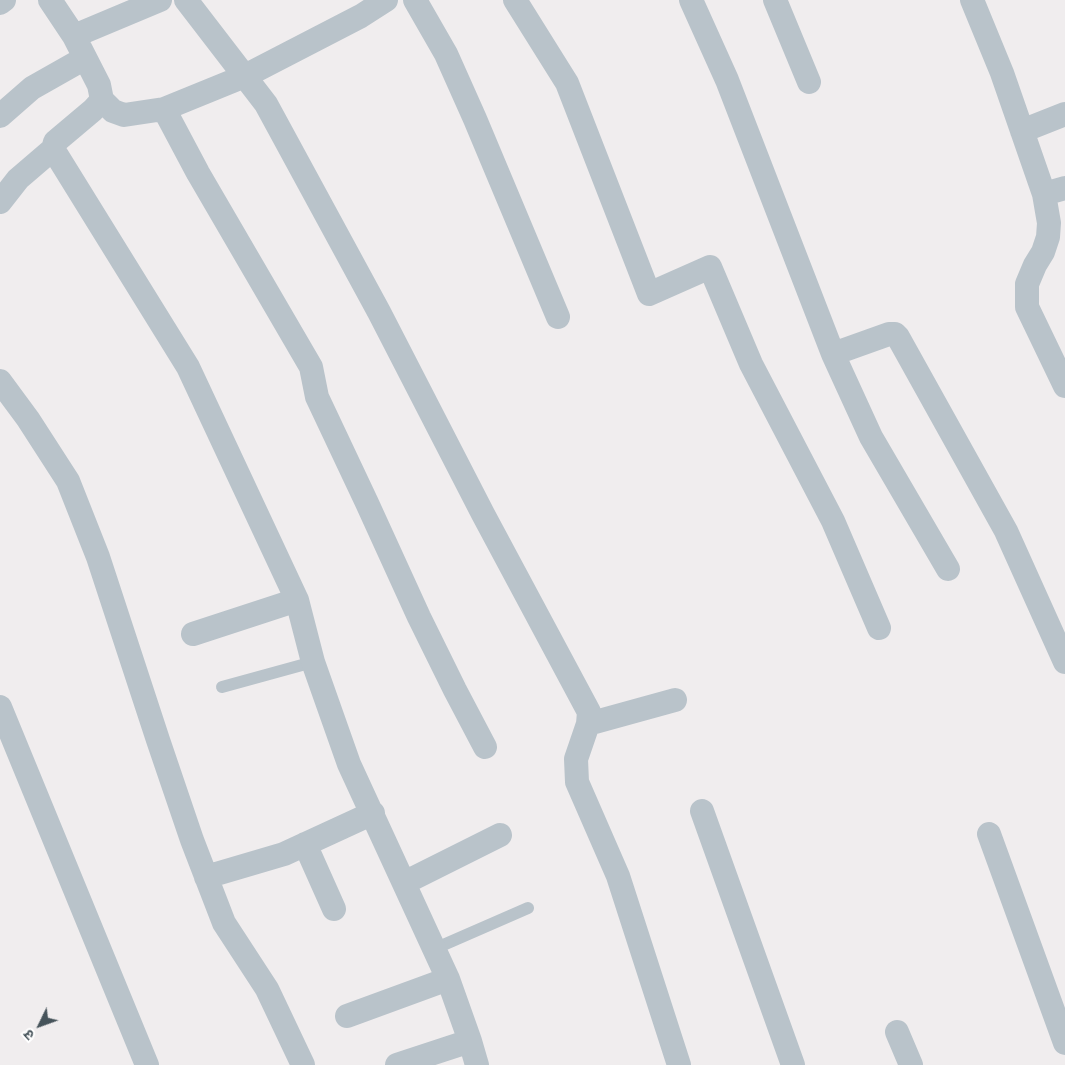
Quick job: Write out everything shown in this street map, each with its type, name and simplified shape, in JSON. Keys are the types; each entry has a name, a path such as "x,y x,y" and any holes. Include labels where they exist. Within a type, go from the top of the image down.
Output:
{"street":[{"path":"0,3 4,0"},
{"path":"50,0 74,36 99,85 102,100 113,110 124,115 164,109 245,76 361,16 386,0"},
{"path":"74,36 160,0"},
{"path":"186,0 266,104 379,312 483,514 589,712 588,724 576,759 577,782 618,876 679,1065"},
{"path":"415,0 446,54 558,317"},
{"path":"515,0 567,83 649,294 710,267 751,364 833,521 879,628"},
{"path":"691,0 727,80 833,354 871,437 948,569"},
{"path":"775,0 809,82"},
{"path":"972,0 1002,72 1022,130 1055,191 1048,237 1028,284 1027,307 1065,386"},
{"path":"0,116 32,88 85,58"},
{"path":"0,202 18,179 52,149 55,142 102,100"},
{"path":"164,109 198,173 311,367 317,397 454,690 485,746"},
{"path":"1022,130 1065,114"},
{"path":"52,149 188,367 297,600 313,662 350,764 448,979 477,1065"},
{"path":"833,354 890,334 895,334 898,337 1006,531 1065,662"},
{"path":"0,381 28,419 68,482 98,557 192,840 224,923 267,989 303,1065"},
{"path":"193,634 297,600"},
{"path":"588,724 675,700"},
{"path":"0,707 147,1065"},
{"path":"702,811 793,1065"},
{"path":"206,877 284,854 373,814"},
{"path":"989,834 1065,1043"},
{"path":"404,884 500,835"},
{"path":"305,844 334,909"},
{"path":"347,1016 448,979"},
{"path":"897,1032 910,1065"},
{"path":"397,1065 470,1041"}],"lane":[{"path":"222,687 313,662"},
{"path":"434,949 528,908"}]}
